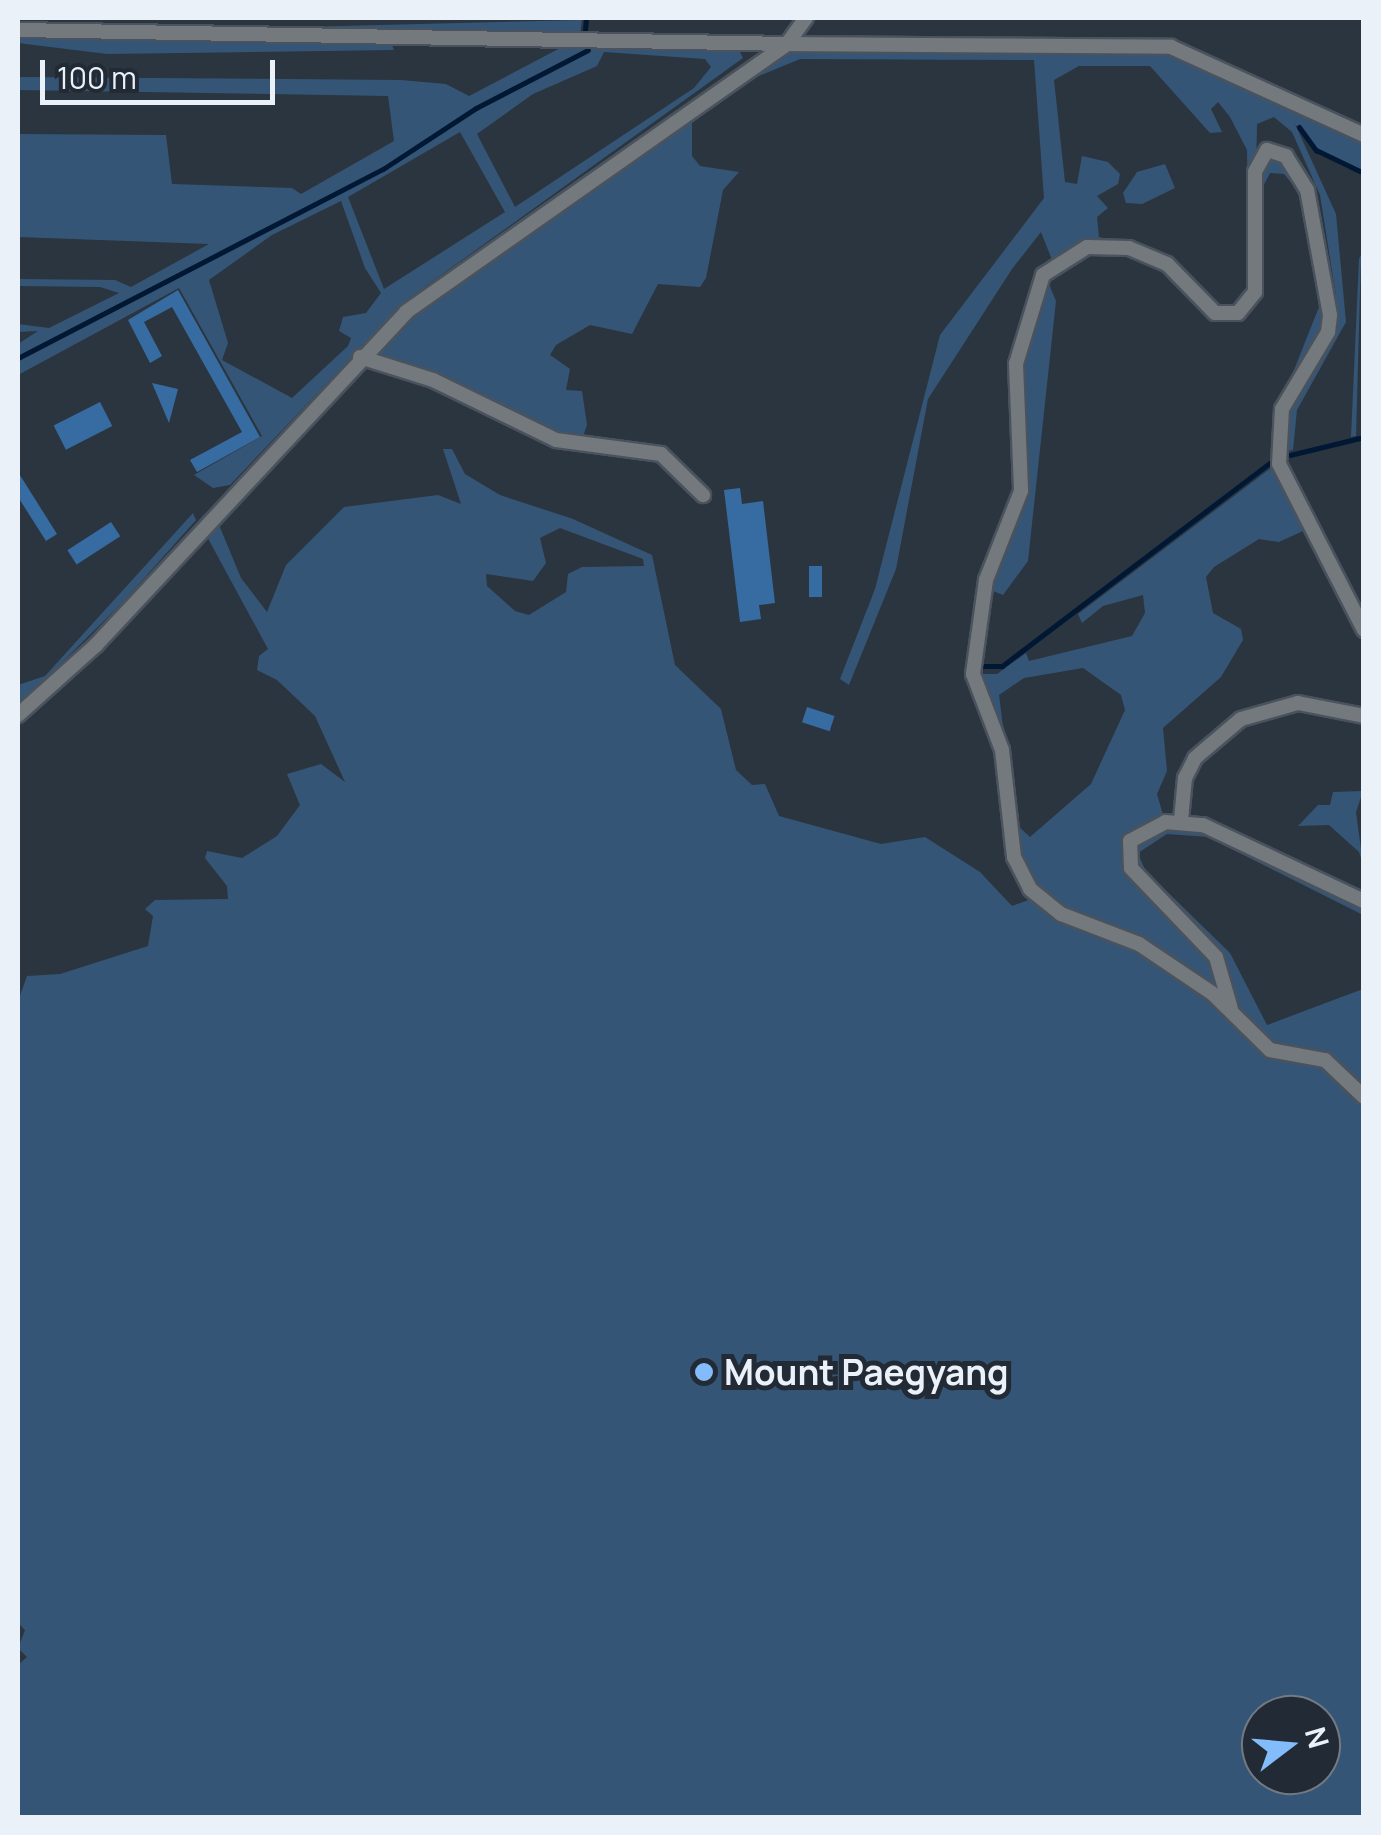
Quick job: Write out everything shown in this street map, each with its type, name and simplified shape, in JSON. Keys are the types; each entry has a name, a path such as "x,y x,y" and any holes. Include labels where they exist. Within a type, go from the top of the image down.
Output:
{"street":[{"path":"18,716 96,644 360,357 445,282 787,44 806,18"},
{"path":"18,30 1171,47 1364,135"},
{"path":"1364,630 1278,464 1282,408 1328,332 1330,315 1307,190 1286,156 1268,150 1255,172 1255,292 1238,314 1215,313 1167,264 1129,248 1087,246 1043,275 1016,364 1021,491 986,580 972,674 1002,750 1014,857 1030,889 1061,914 1138,944 1230,1009 1270,1050 1325,1060 1364,1097"},
{"path":"360,357 433,380 556,440 661,454 703,495"},
{"path":"1181,820 1185,778 1196,758 1241,719 1298,703 1364,716"},
{"path":"1230,1009 1216,957 1144,884 1126,852 1143,832 1181,820 1249,842 1364,901"}],"shaded area":[{"path":"582,20 580,35 294,33 299,27"},
{"path":"18,35 391,43 394,50 107,54 18,43"},
{"path":"564,46 739,50 743,58 405,301 230,485 213,488 194,475 262,436 179,288 18,375 18,359 383,171 477,109 588,52 475,107 382,168 18,356 18,344 38,331 18,332 18,324 49,328 119,293 100,287 18,286 18,279 115,280 131,287 209,244 18,237 18,134 166,135 172,184 292,188 301,194 394,141 388,96 18,90 18,77 401,80 446,84 469,96","holes":["604,52 705,59 711,67 694,88 515,207 477,134 533,94 597,66","460,132 505,212 384,289 348,197","341,201 365,268 381,293 366,313 343,317 339,331 351,338 348,346 292,398 222,360 228,343 209,280 272,235"]},
{"path":"785,52 1173,53 1363,141 1363,171 1317,149 1295,124 1336,214 1346,322 1297,410 1293,450 1283,452 1286,414 1332,330 1336,296 1320,195 1292,132 1274,117 1257,124 1254,275 1250,300 1236,311 1221,307 1242,304 1249,289 1247,150 1230,117 1218,102 1211,109 1222,132 1210,133 1150,66 1079,66 1054,80 1065,182 1077,184 1082,156 1108,162 1120,174 1118,184 1097,196 1108,208 1097,217 1099,237 1157,251 1168,262 1129,245 1086,244 1052,260 1041,232 1012,269 928,399 896,569 849,685 840,679 875,589 940,335 1044,198 1034,60 800,59 754,78 692,121 692,156 700,166 739,172 723,190 706,278 700,287 658,284 632,334 590,325 556,345 550,355 570,369 566,390 582,391 587,425 581,442 527,424 433,376 370,360 387,337 460,278"},
{"path":"1269,154 1291,166 1316,234 1324,330 1288,385 1319,307 1304,209 1295,187 1284,174 1270,173 1258,196"},
{"path":"1165,164 1175,188 1142,204 1126,203 1123,193 1137,172"},
{"path":"1361,255 1356,436 1351,437 1359,259"},
{"path":"1171,264 1214,306 1204,303"},
{"path":"1046,277 1056,301 1028,561 1003,595 988,589 1021,506 1020,365"},
{"path":"443,449 452,449 465,474 500,495 573,519 652,555 675,665 721,709 736,770 752,785 765,784 779,816 881,844 925,837 980,872 1012,906 1034,898 1118,937 1210,996 1254,1042 1324,1063 1363,1101 1363,1817 18,1817 18,1665 27,1657 18,1648 25,1630 18,1623 18,1001 27,976 60,974 148,946 153,916 145,909 155,900 228,899 227,886 205,858 207,851 242,858 277,836 300,805 287,774 321,764 345,782 315,716 277,680 257,670 259,656 268,649 205,533 217,520 241,578 267,612 286,565 344,507 438,495 461,504","holes":["560,528 643,559 644,566 582,567 568,574 566,592 529,615 515,611 487,586 486,574 533,581 546,563 540,538"]},
{"path":"1275,465 1363,645 1303,531 1279,542 1259,539 1214,567 1206,577 1213,613 1241,629 1243,640 1221,677 1163,728 1167,771 1157,794 1164,818 1127,838 1121,853 1127,870 1212,960 1220,992 1046,901 1017,856 1015,823 1030,837 1091,784 1125,710 1121,695 1083,668 1024,678 999,695 1006,749 976,674 997,674 1026,653 1029,661 1132,636 1145,613 1143,595 1103,606 1082,623 1078,614"},
{"path":"193,513 196,520 123,602 18,706 18,685 45,676"},
{"path":"1363,791 1356,812 1363,864 1359,852 1329,825 1298,826 1318,805 1330,805 1333,792"},
{"path":"1166,827 1201,830 1363,906 1363,915 1208,837 1167,834 1138,853 1145,870 1230,953 1267,1025 1363,989 1363,1092 1340,1065 1272,1047 1247,1024 1220,955 1135,865 1134,844"}],"building":[{"path":"178,290 260,437 197,472 190,460 242,432 172,307 144,322 162,356 150,363 128,320"},
{"path":"152,383 178,389 169,423"},
{"path":"100,402 112,426 66,450 54,426"},
{"path":"18,472 57,534 46,541 18,497"},
{"path":"740,488 742,504 763,501 775,603 759,605 761,619 740,622 724,490"},
{"path":"111,522 120,536 77,565 67,550"},
{"path":"809,566 822,566 822,597 809,597"},
{"path":"807,707 835,716 830,731 802,722"}],"waterway":[{"path":"585,30 586,18"},
{"path":"18,358 383,169 476,108 588,50"},
{"path":"1299,127 1316,150 1364,173"},
{"path":"1290,455 1364,437"},
{"path":"984,666 1002,666 1271,462"}],"place":[{"name":"Mount Paegyang","path":"704,1372"}]}
